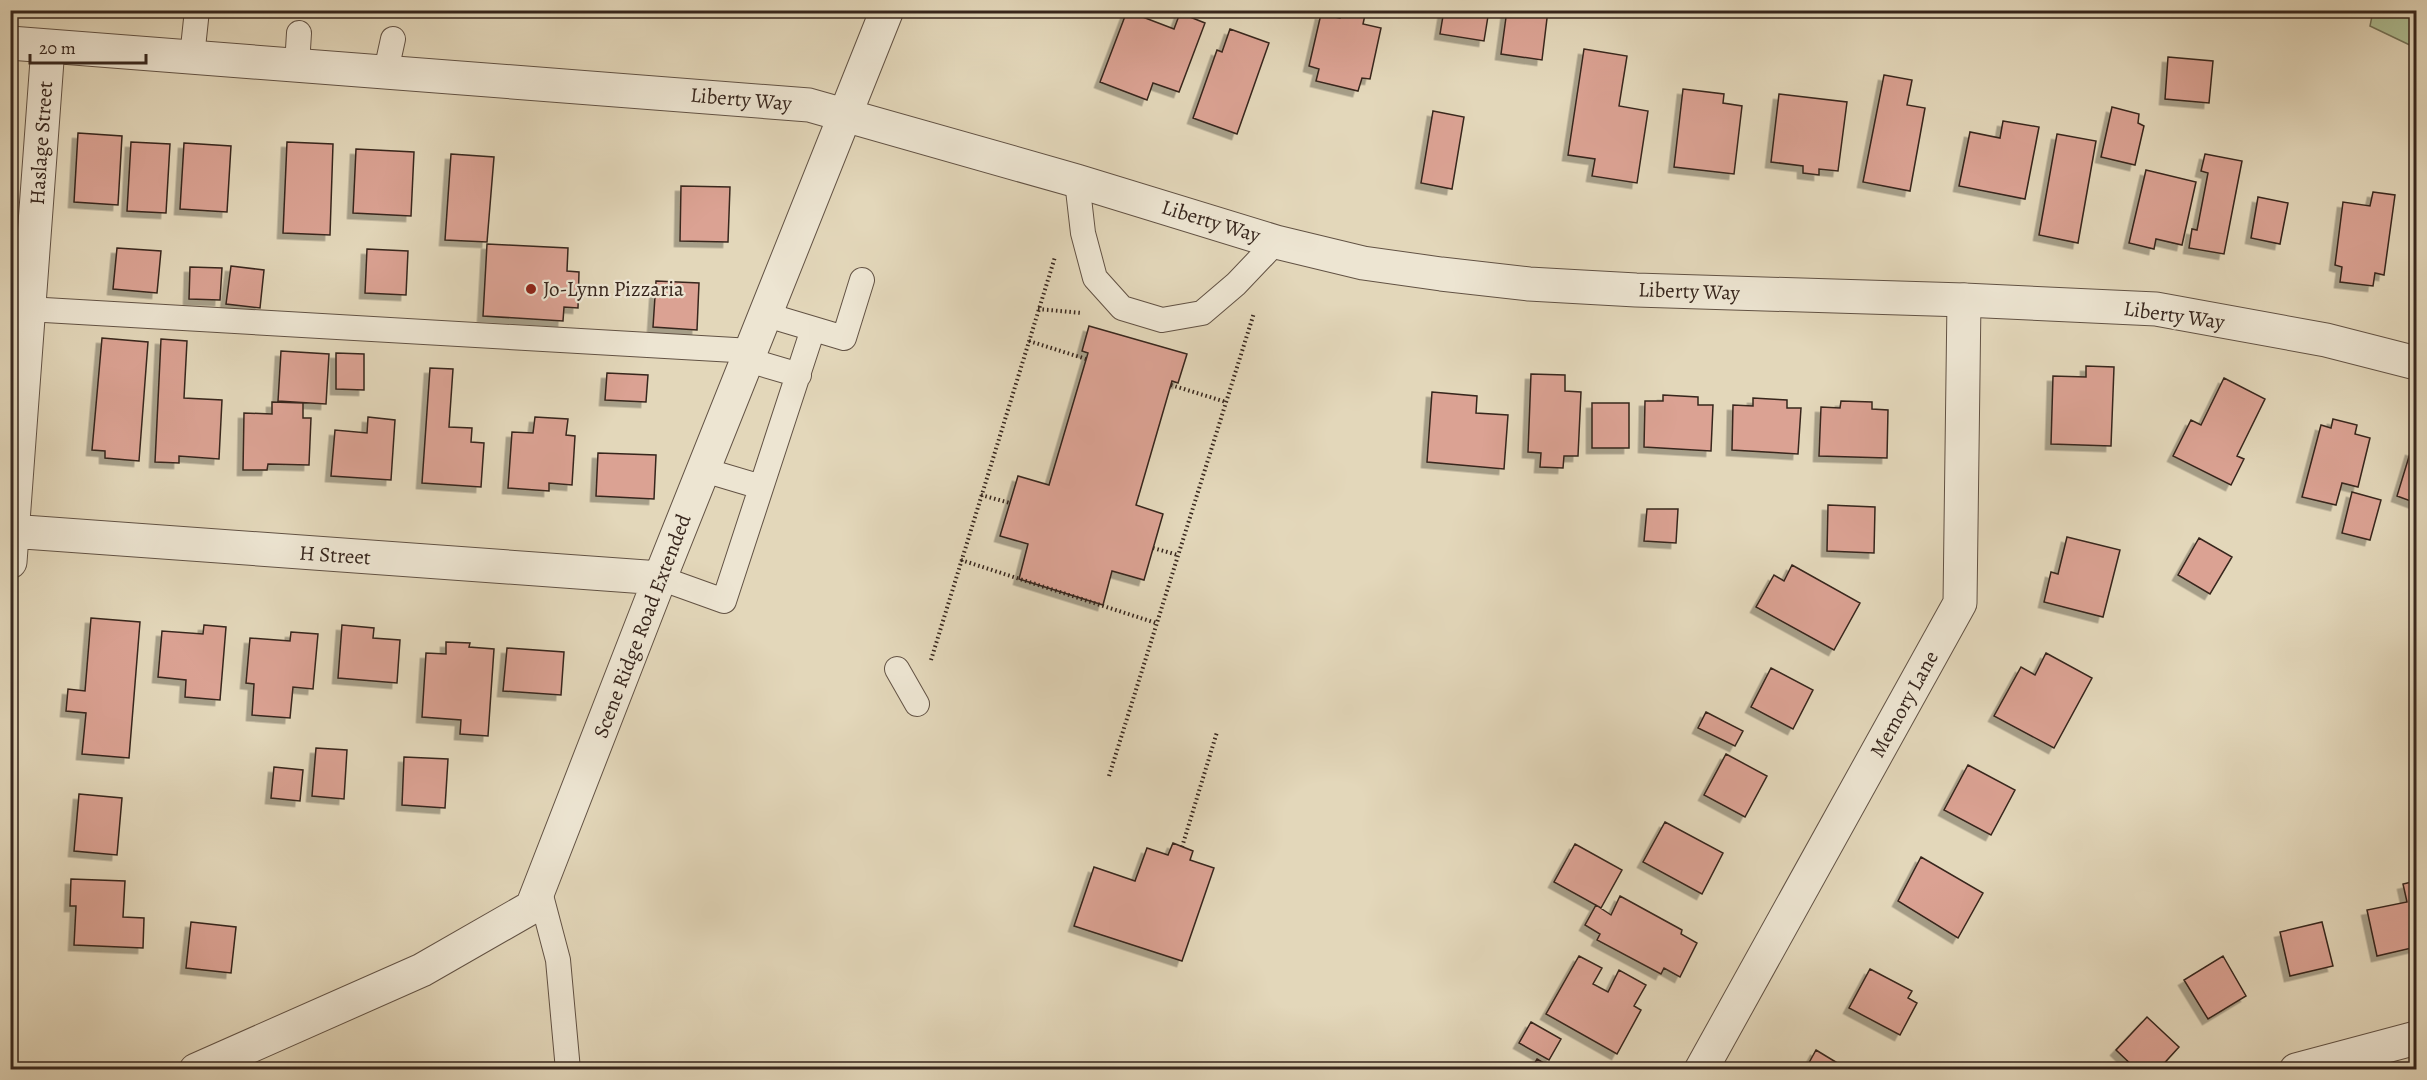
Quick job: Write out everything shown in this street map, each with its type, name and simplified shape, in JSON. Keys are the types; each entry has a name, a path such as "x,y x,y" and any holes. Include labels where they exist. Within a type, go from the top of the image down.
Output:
{"street":[{"name":"Scene Ridge Road Extended","path":"197,1069 422,970 532,907 660,578 887,10"},
{"name":"Liberty Way","path":"10,43 192,57 298,49 386,71 809,105 1077,181 1276,242 1363,263 1529,284 2156,309 2326,340 2416,363"},
{"name":"Haslage Street","path":"11,541 20,309 48,46"},
{"name":"Memory Lane","path":"1701,1070 1960,603 1964,300"},
{"name":"H Street","path":"11,541 660,578"},
{"path":"2296,1070 2416,1038"}],"lane":[{"path":"192,57 197,10"},
{"path":"386,71 393,39"},
{"path":"1077,181 1083,233 1095,278 1122,308 1162,320 1202,313 1236,284 1276,242"},
{"path":"767,315 844,338 862,280"},
{"path":"20,309 750,355 799,375"},
{"path":"660,578 724,601 813,329"},
{"path":"704,470 761,487"},
{"path":"897,669 917,704"},
{"path":"539,888 558,960 568,1070"}],"path":[{"path":"917,704 1056,252"},
{"path":"1038,309 1092,314"},
{"path":"1109,776 1254,312"},
{"path":"1029,341 1086,359"},
{"path":"1171,385 1226,402"},
{"path":"981,495 1010,503"},
{"path":"1153,548 1178,555"},
{"path":"961,560 1156,622"},
{"path":"1182,847 1217,732"}],"green space":[{"path":"2373,11 2416,11 2416,48 2370,26"}],"building":[{"path":"1342,10 1365,15 1363,24 1381,28 1370,79 1362,78 1358,91 1316,81 1319,69 1309,66 1321,14 1340,18"},
{"path":"1444,10 1489,10 1484,41 1440,34"},
{"path":"1507,10 1548,10 1542,60 1501,54"},
{"path":"1127,11 1174,29 1180,13 1205,23 1179,92 1153,83 1147,100 1100,82"},
{"path":"1230,29 1269,43 1237,134 1193,118 1217,50 1222,52"},
{"path":"1584,49 1627,56 1619,106 1648,111 1637,183 1592,176 1595,159 1568,155"},
{"path":"2168,57 2213,61 2209,103 2165,99"},
{"path":"1884,75 1912,80 1907,105 1925,108 1910,191 1863,182"},
{"path":"1683,89 1724,94 1723,103 1742,106 1734,174 1674,167"},
{"path":"1779,94 1847,102 1838,171 1819,169 1819,175 1803,173 1803,166 1771,162"},
{"path":"2112,107 2139,114 2138,123 2144,126 2135,165 2101,157"},
{"path":"1433,111 1464,117 1452,189 1421,183"},
{"path":"2003,121 2039,127 2025,199 1959,186 1970,132 2000,138"},
{"path":"78,133 122,136 118,205 74,202"},
{"path":"2057,134 2096,141 2078,243 2039,235"},
{"path":"131,142 170,144 166,213 127,211"},
{"path":"287,142 333,144 330,235 283,233"},
{"path":"184,143 231,146 227,212 180,209"},
{"path":"356,149 414,152 411,216 353,213"},
{"path":"451,154 494,157 487,242 445,240"},
{"path":"2205,154 2242,161 2224,254 2189,248 2192,229 2197,230 2208,173 2201,171"},
{"path":"2146,170 2196,182 2182,245 2156,239 2154,249 2129,243"},
{"path":"681,186 730,187 728,242 680,241"},
{"path":"2373,192 2395,195 2384,275 2375,273 2373,286 2340,282 2342,267 2335,265 2343,202 2370,206"},
{"path":"2258,197 2288,203 2280,244 2251,238"},
{"name":"Jo-Lynn Pizzaria","path":"487,244 568,248 567,271 579,272 578,308 564,307 563,321 483,316"},
{"path":"117,248 161,251 157,293 113,289"},
{"path":"367,249 408,251 406,295 365,293"},
{"path":"231,266 264,270 260,308 226,304"},
{"path":"190,267 222,268 220,300 189,299"},
{"path":"656,281 699,283 697,330 653,327"},
{"path":"1089,326 1187,354 1178,383 1172,381 1136,505 1163,514 1144,580 1112,571 1103,605 1019,579 1028,544 1000,536 1018,476 1049,485 1088,353 1082,351"},
{"path":"102,338 148,342 139,461 105,458 105,451 92,450"},
{"path":"161,339 187,341 184,398 222,400 219,459 179,456 179,463 155,462"},
{"path":"281,351 329,354 326,404 278,401"},
{"path":"336,353 364,354 364,390 336,389"},
{"path":"2086,366 2114,367 2111,446 2051,444 2053,376 2086,377"},
{"path":"430,368 453,369 449,427 472,428 471,442 484,443 481,487 422,483"},
{"path":"607,373 648,375 646,402 605,400"},
{"path":"1531,374 1565,375 1565,391 1581,392 1578,456 1564,456 1563,468 1540,467 1541,453 1528,452"},
{"path":"2224,378 2265,399 2237,456 2244,459 2231,485 2173,456 2191,420 2201,425"},
{"path":"1432,392 1477,396 1476,413 1508,415 1504,469 1427,462"},
{"path":"1663,395 1698,397 1698,405 1713,405 1711,451 1644,447 1645,401 1663,401"},
{"path":"1753,398 1787,400 1787,408 1801,408 1798,454 1732,450 1733,405 1753,406"},
{"path":"1841,401 1872,402 1872,409 1888,410 1887,458 1819,456 1821,407 1840,408"},
{"path":"272,402 303,403 303,418 311,418 309,465 268,464 267,470 243,470 244,413 272,414"},
{"path":"1592,403 1629,403 1629,448 1592,448"},
{"path":"368,417 395,420 391,480 331,476 335,430 367,433"},
{"path":"535,417 568,419 566,435 575,436 572,485 549,483 549,491 508,488 512,432 533,433"},
{"path":"2333,419 2357,425 2355,434 2370,438 2358,487 2342,483 2336,505 2302,497 2321,425 2331,428"},
{"path":"2411,450 2416,452 2416,503 2397,496"},
{"path":"598,453 656,455 654,499 596,496"},
{"path":"2352,492 2381,500 2370,540 2342,533"},
{"path":"1828,505 1875,507 1874,553 1827,551"},
{"path":"1647,509 1678,509 1676,543 1644,541"},
{"path":"2067,537 2120,550 2103,617 2044,602 2051,572 2058,574"},
{"path":"2199,538 2232,557 2210,594 2178,575"},
{"path":"1792,565 1860,603 1834,650 1756,607 1774,575 1784,581"},
{"path":"91,618 140,622 129,758 82,754 86,713 66,711 68,689 85,691"},
{"path":"204,625 226,627 220,700 185,697 186,680 158,677 162,631 203,634"},
{"path":"342,625 374,628 373,638 400,640 397,683 338,678"},
{"path":"291,632 318,634 313,689 293,687 290,718 252,715 254,684 246,683 250,638 290,641"},
{"path":"446,642 470,643 469,647 494,649 488,736 460,734 461,720 422,717 426,653 446,654"},
{"path":"507,648 564,652 561,695 503,691"},
{"path":"2046,653 2092,678 2054,748 1994,716 2021,667 2035,675"},
{"path":"1771,668 1813,690 1793,729 1751,707"},
{"path":"1706,712 1743,731 1735,746 1698,728"},
{"path":"316,748 347,750 344,799 312,796"},
{"path":"1726,754 1767,776 1745,817 1704,795"},
{"path":"404,757 448,759 445,808 402,805"},
{"path":"1968,765 2015,790 1991,835 1944,810"},
{"path":"274,767 303,770 300,801 271,798"},
{"path":"79,794 122,798 117,855 74,851"},
{"path":"1665,822 1723,853 1702,894 1643,862"},
{"path":"1173,843 1193,851 1190,860 1214,868 1182,961 1074,926 1094,867 1135,881 1147,848 1168,855"},
{"path":"1575,844 1622,870 1601,908 1554,882"},
{"path":"1921,857 1983,893 1958,938 1898,901"},
{"path":"71,879 125,881 123,917 144,918 143,948 74,945 76,906 70,906"},
{"path":"2416,881 2416,947 2377,956 2367,910 2407,902 2403,884"},
{"path":"1620,896 1682,930 1681,934 1697,943 1680,977 1664,968 1661,974 1597,940 1600,934 1585,925 1596,905 1611,915"},
{"path":"191,922 236,927 231,973 186,968"},
{"path":"2322,922 2333,966 2290,976 2280,932"},
{"path":"1579,956 1602,968 1593,984 1608,992 1619,970 1646,985 1634,1006 1641,1010 1617,1054 1546,1014"},
{"path":"2223,956 2246,996 2208,1019 2184,980"},
{"path":"1870,969 1912,991 1908,998 1917,1003 1900,1035 1849,1008"},
{"path":"2147,1017 2179,1047 2158,1070 2137,1070 2116,1050"},
{"path":"1531,1022 1561,1039 1549,1060 1519,1043"},
{"path":"1816,1050 1849,1070 1805,1070"},
{"path":"1537,1059 1552,1068 1555,1063 1567,1070 1531,1070"},
{"path":"2074,1063 2087,1070 2071,1070"}],"place":[{"name":"Jo-Lynn Pizzaria","path":"531,289"}]}
